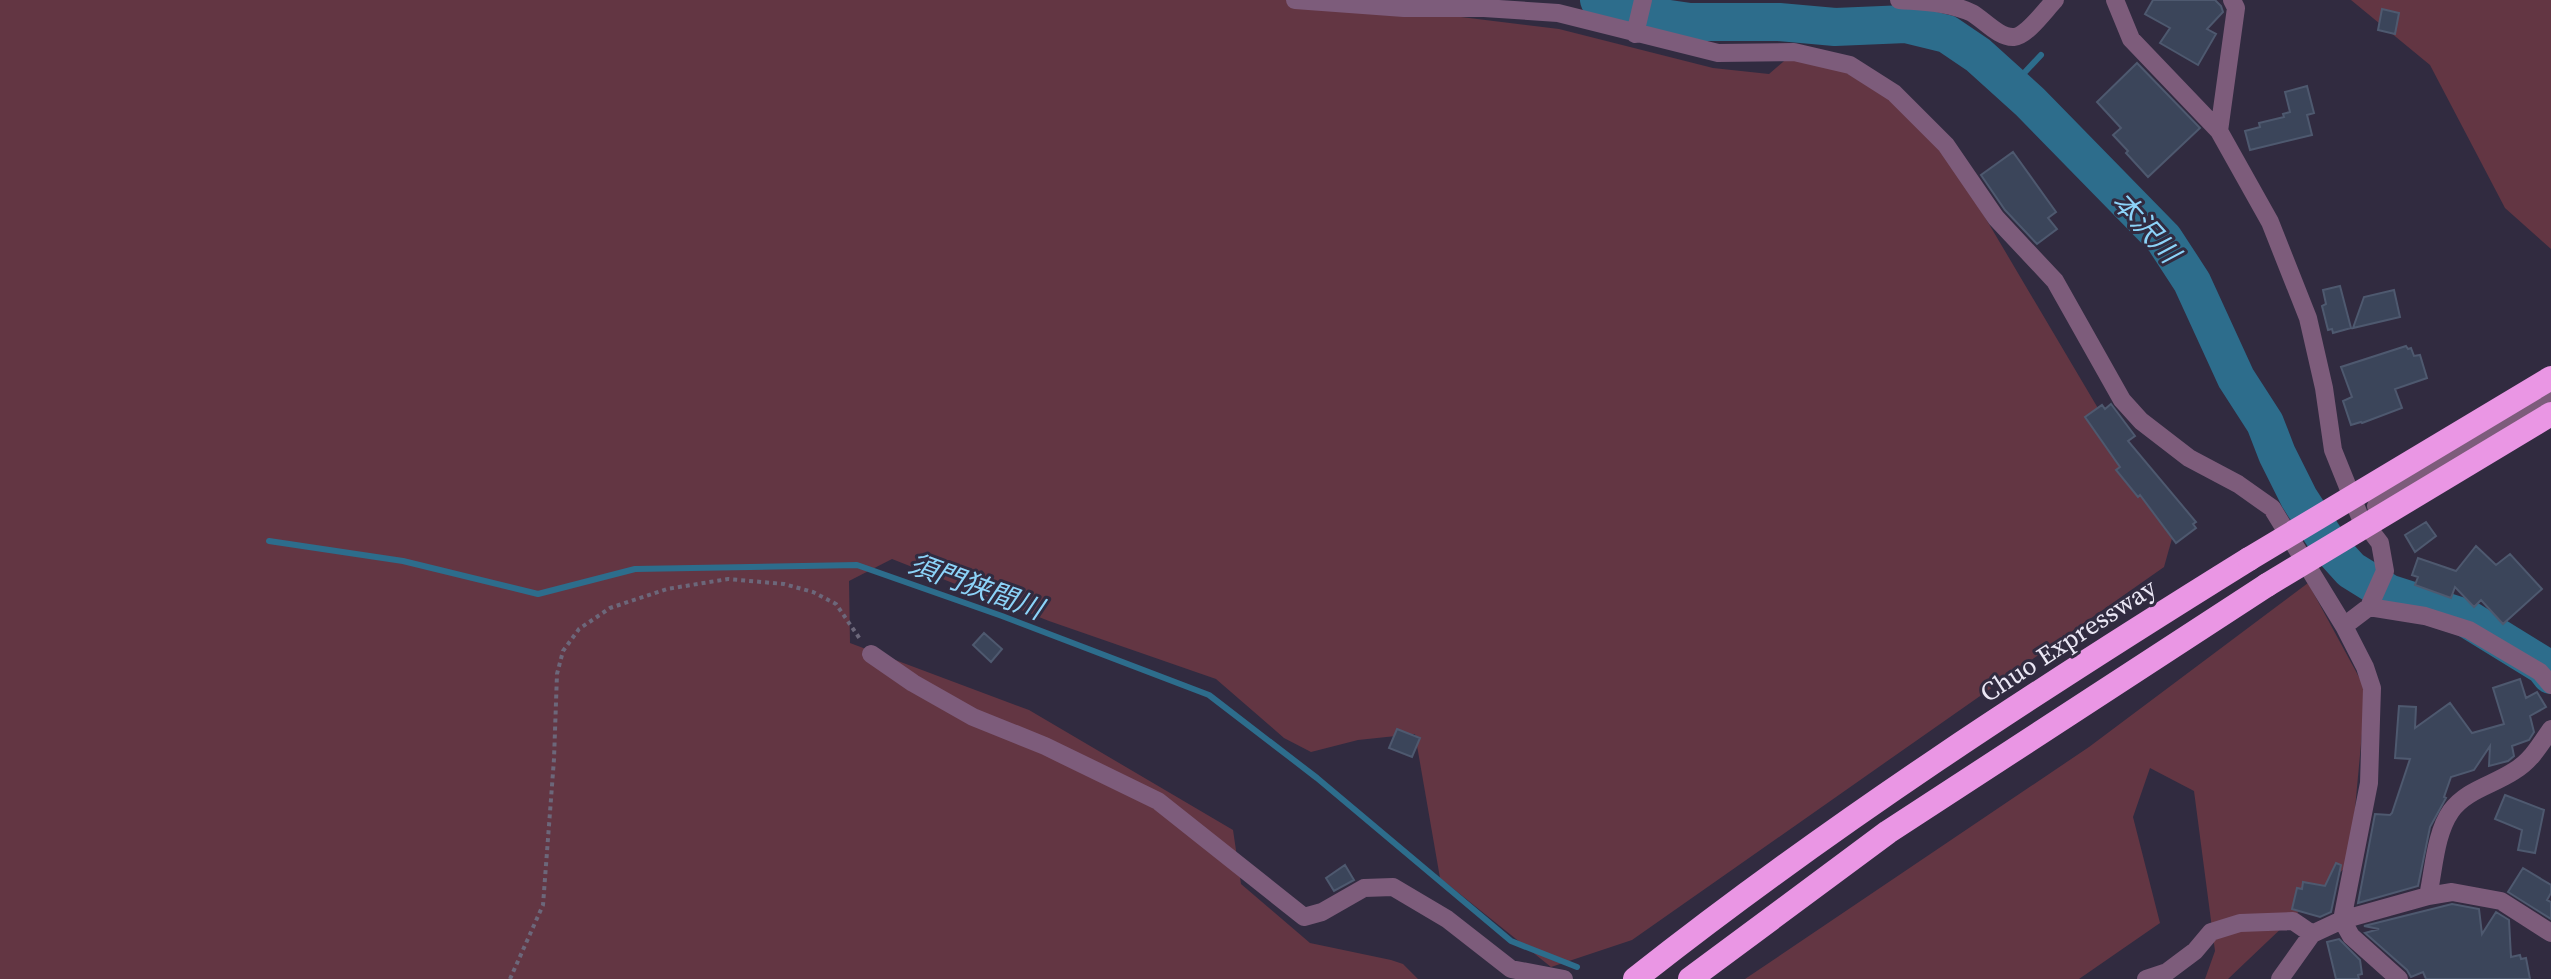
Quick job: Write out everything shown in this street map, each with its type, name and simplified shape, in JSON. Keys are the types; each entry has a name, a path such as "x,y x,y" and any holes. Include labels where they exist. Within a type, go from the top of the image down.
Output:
{"highway":[{"name":"Chuo Expressway","path":"1635,979 1705,924 1866,808 2056,679 2551,378"},
{"path":"1690,979 1888,832 2267,585 2551,414"}],"street":[{"path":"1295,0 1404,8 1484,8 1558,13 1718,53 1794,52 1850,65 1894,93 1946,145 1996,218 2055,281 2122,400 2141,421 2189,458 2238,484 2272,508 2344,626 2372,688 2369,783 2342,920 2351,936 2399,979"},
{"path":"1635,34 1643,0"},
{"path":"1899,0 1956,7 2013,38 2024,34 2055,0"},
{"path":"2115,0 2131,39 2219,131 2270,222 2308,318 2324,388 2333,450 2360,517 2380,543 2385,571 2375,594 2344,626"},
{"path":"2219,131 2236,8 2232,0"},
{"path":"2360,517 2551,392"},
{"path":"2375,594 2425,616 2469,630 2540,672 2551,685"},
{"path":"871,654 913,683 973,717 1045,746 1158,801 1304,917 1322,912 1364,888 1393,887 1447,919 1510,974 1564,979"},
{"path":"2428,896 2443,826 2452,810 2465,796 2529,761 2551,729"},
{"path":"2280,979 2312,934 2342,920 2428,896 2452,892 2501,901 2551,933"},
{"path":"2146,979 2167,972 2195,951 2211,932 2240,923 2293,921 2312,934"}],"path":[{"path":"510,979 543,905 557,674 563,651 579,629 610,608 667,589 728,579 784,584 813,592 836,604 871,654"}],"shaded area":[{"path":"0,0 1323,0 1559,29 1713,68 1769,74 1797,50 1853,62 1941,143 2173,535 2164,567 1632,940 1551,967 1440,878 1415,734 1358,740 1311,752 1284,738 1216,679 1049,621 892,559 849,581 850,643 1029,710 1233,830 1241,884 1310,943 1403,964 1418,979 0,979"},
{"path":"2351,0 2551,0 2551,249 2505,208 2430,65"},
{"path":"2308,583 2366,690 2350,863 2228,979 2205,979 2215,951 2194,791 2150,768 2133,817 2160,923 2079,979 1745,979 2089,747"}],"building":[{"path":"2153,0 2215,0 2221,6 2223,12 2207,29 2216,34 2198,65 2160,43 2170,28 2145,14"},
{"path":"2382,9 2399,13 2395,34 2378,30"},
{"path":"2137,63 2200,128 2148,177 2113,135 2121,128 2097,102"},
{"path":"2307,86 2314,113 2307,115 2312,135 2250,150 2245,131 2260,127 2259,123 2284,117 2283,114 2290,112 2285,92"},
{"path":"2013,152 2056,212 2048,218 2057,229 2037,244 2005,210 1981,175"},
{"path":"2340,286 2351,328 2333,333 2332,329 2328,330 2322,306 2326,304 2323,290"},
{"path":"2394,290 2400,317 2353,328 2364,297"},
{"path":"2406,346 2411,348 2414,356 2420,355 2427,378 2395,389 2402,408 2351,425 2343,401 2352,397 2341,367"},
{"path":"2111,404 2135,436 2128,441 2196,522 2193,524 2196,528 2176,543 2140,495 2138,497 2116,470 2120,467 2085,417 2102,405 2105,409"},
{"path":"2426,522 2436,536 2415,552 2405,535"},
{"path":"2476,546 2496,565 2510,554 2542,589 2503,624 2481,600 2474,607 2455,587 2451,598 2415,585 2418,577 2412,575 2418,558 2456,571"},
{"path":"984,633 1002,649 991,662 973,645"},
{"path":"2520,679 2526,698 2537,692 2546,707 2530,716 2534,732 2529,740 2512,746 2514,756 2508,761 2489,766 2490,746 2474,770 2451,777 2446,798 2430,827 2418,886 2358,903 2375,814 2392,813 2410,759 2395,758 2399,706 2416,707 2415,728 2450,703 2472,733 2504,724 2493,688"},
{"path":"1397,729 1420,738 1412,757 1389,748"},
{"path":"2505,795 2544,810 2535,853 2518,850 2522,830 2495,819"},
{"path":"2336,863 2341,865 2331,912 2320,917 2292,909 2297,888 2302,889 2303,882 2325,886"},
{"path":"1345,865 1354,880 1334,891 1326,878"},
{"path":"2523,868 2551,885 2547,900 2551,902 2551,919 2508,892"},
{"path":"2452,904 2479,909 2482,934 2496,912 2509,920 2511,957 2520,955 2521,959 2526,958 2530,979 2426,979 2423,972 2411,977 2365,933 2379,929 2364,926"},
{"path":"2339,939 2360,960 2362,974 2358,975 2359,979 2336,979 2327,942"}],"waterway":[{"name":"本沢川","path":"1599,0 1655,17 1690,22 1779,22 1835,27 1906,24 1947,34 1978,55 2030,102 2164,239 2192,282 2236,378 2265,423 2299,498 2332,549 2351,570 2388,593 2466,618 2544,666 2551,675"},
{"path":"2012,86 2041,55"},
{"name":"須門狭間川","path":"269,541 403,561 538,594 635,569 857,565 1209,695 1317,778 1511,941 1577,967"}]}
